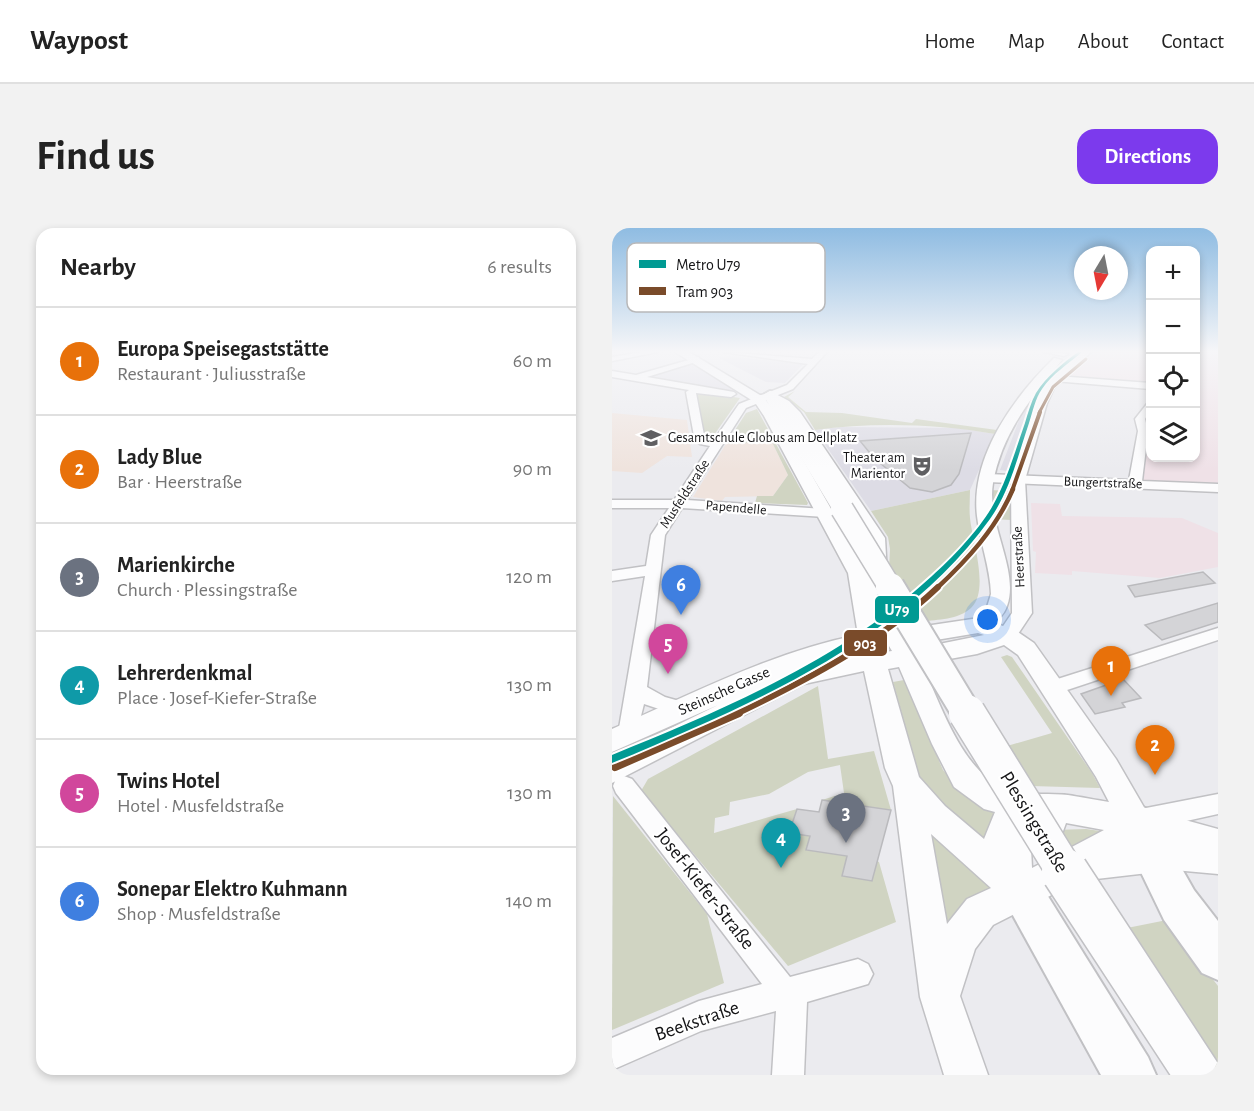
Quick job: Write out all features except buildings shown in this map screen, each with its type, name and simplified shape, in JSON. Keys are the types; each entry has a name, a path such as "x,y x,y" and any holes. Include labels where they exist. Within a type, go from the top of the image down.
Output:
{"highway":[{"name":"Plessingstraße","path":"768,400 834,511 1198,1075"},
{"path":"1115,817 1152,857 1187,918 1218,957"},
{"path":"1021,892 1130,1075"}],"main road":[{"path":"754,392 768,400"},
{"name":"Plessingstraße","path":"768,400 785,404 795,415 876,538 875,586 946,744 965,777 995,799 1022,806 1067,809 1115,817 1218,844"},
{"name":"Plessingstraße","path":"834,511 858,573 872,651 900,768 908,786 940,997 966,1075"},
{"path":"940,997 958,939 980,912 1075,865 1114,842 1115,817 1106,768 1026,649 1007,635 979,625"},
{"name":"Steinsche Gasse","path":"904,648 979,625"},
{"name":"Steinsche Gasse","path":"620,737 787,663 826,650 872,651 977,646 1007,635"},
{"name":"Steinsche Gasse","path":"618,778 796,677 843,665 872,651"},
{"name":"Plessingstraße","path":"908,786 934,816 1021,892"},
{"path":"1021,892 1001,865 999,835 1005,820 1022,806"},
{"path":"1021,892 1016,870 1015,840 1033,828 1115,817"},
{"path":"1075,865 1187,854 1218,858"}],"street":[{"path":"691,392 699,436 704,442 718,444"},
{"path":"716,392 731,394"},
{"name":"Musfeldstraße","path":"620,737 637,689 658,535 742,406 768,400 782,392"},
{"name":"Heerstraße","path":"979,625 999,604 998,582 984,505 987,478 1005,431 1028,392"},
{"name":"Heerstraße","path":"1007,635 1022,613 1018,480 1041,403 1049,392"},
{"path":"1135,484 1143,431 1140,419 1147,408"},
{"name":"Bungertstraße","path":"987,478 1218,488"},
{"name":"Papendelle","path":"612,504 678,503 834,511"},
{"path":"612,576 653,570"},
{"path":"1052,688 1218,634"},
{"path":"637,689 647,698 683,709"},
{"name":"Josef-Kiefer-Straße","path":"618,778 788,993"},
{"path":"1115,817 1218,804"},
{"name":"Beekstraße","path":"612,1054 699,1016 858,974"},
{"path":"788,993 788,1075"}],"shaded area":[{"path":"1035,392 1043,392 1014,472 1000,470 1026,402"},
{"path":"1200,392 1218,392 1218,486 1140,481 1142,419 1146,413 1146,462 1200,462"},
{"name":"Gesamtschule Globus am Dellplatz","path":"612,413 687,420 692,457 667,456 642,473 612,471"},
{"path":"840,427 958,428 995,434 970,490 871,511 815,430"},
{"path":"772,442 788,475 773,496 725,497 722,501 693,497 726,444"},
{"path":"1031,503 1060,504 1062,516 1182,518 1218,533 1218,567 1160,578 1072,571 1072,575 1035,573 1036,552 1033,551"}],"green space":[{"path":"794,392 788,397 806,412 842,413 912,423 916,419 997,430 995,434 928,426 882,425 815,430 804,412 784,397"},
{"path":"696,393 740,398 714,435 704,433"},
{"path":"757,409 808,503 807,505 755,503 757,496 773,496 788,475 772,442 726,444 746,413"},
{"path":"970,490 970,518 980,577 976,600 971,608 960,615 922,622 889,569 888,537 871,511"},
{"path":"990,490 1010,491 1011,520 990,519"},
{"path":"1007,655 1012,657 1100,788 1031,786 1007,746 1052,733 1001,657"},
{"path":"904,680 943,770 961,789 993,805 999,817 988,842 950,817 921,782 893,682"},
{"path":"818,686 828,759 874,751 891,810 822,800 844,793 840,765 808,772 769,794 730,802 729,815 715,818 714,833 797,809 789,833 810,836 806,850 847,856 842,876 872,880 877,861 879,862 896,922 788,966 641,791 648,779"},
{"path":"613,796 707,914 724,983 612,1030"},
{"path":"1086,829 1107,832 1070,854 1054,830"},
{"path":"931,834 995,886 947,938"},
{"path":"1167,920 1218,986 1218,1072 1117,930"}],"metro line":[{"name":"U79","path":"612,759 766,691 865,633 911,599 952,561 994,508 1005,485 1039,392"}],"tram line":[{"name":"903","path":"615,767 717,724 824,669 875,637 922,602 963,564 1003,511 1023,463 1041,408 1050,392"}],"place":[{"name":"Gesamtschule Globus am Dellplatz","path":"651,438"},
{"name":"Theater am Marientor","path":"922,466"},
{"name":"Sonepar Elektro Kuhmann","path":"681,615"},
{"name":"Twins Hotel","path":"668,674"},
{"name":"Europa Speisegaststätte","path":"1111,696"},
{"name":"Lady Blue","path":"1155,775"},
{"name":"Marienkirche","path":"846,843"},
{"name":"Lehrerdenkmal","path":"781,868"}]}
